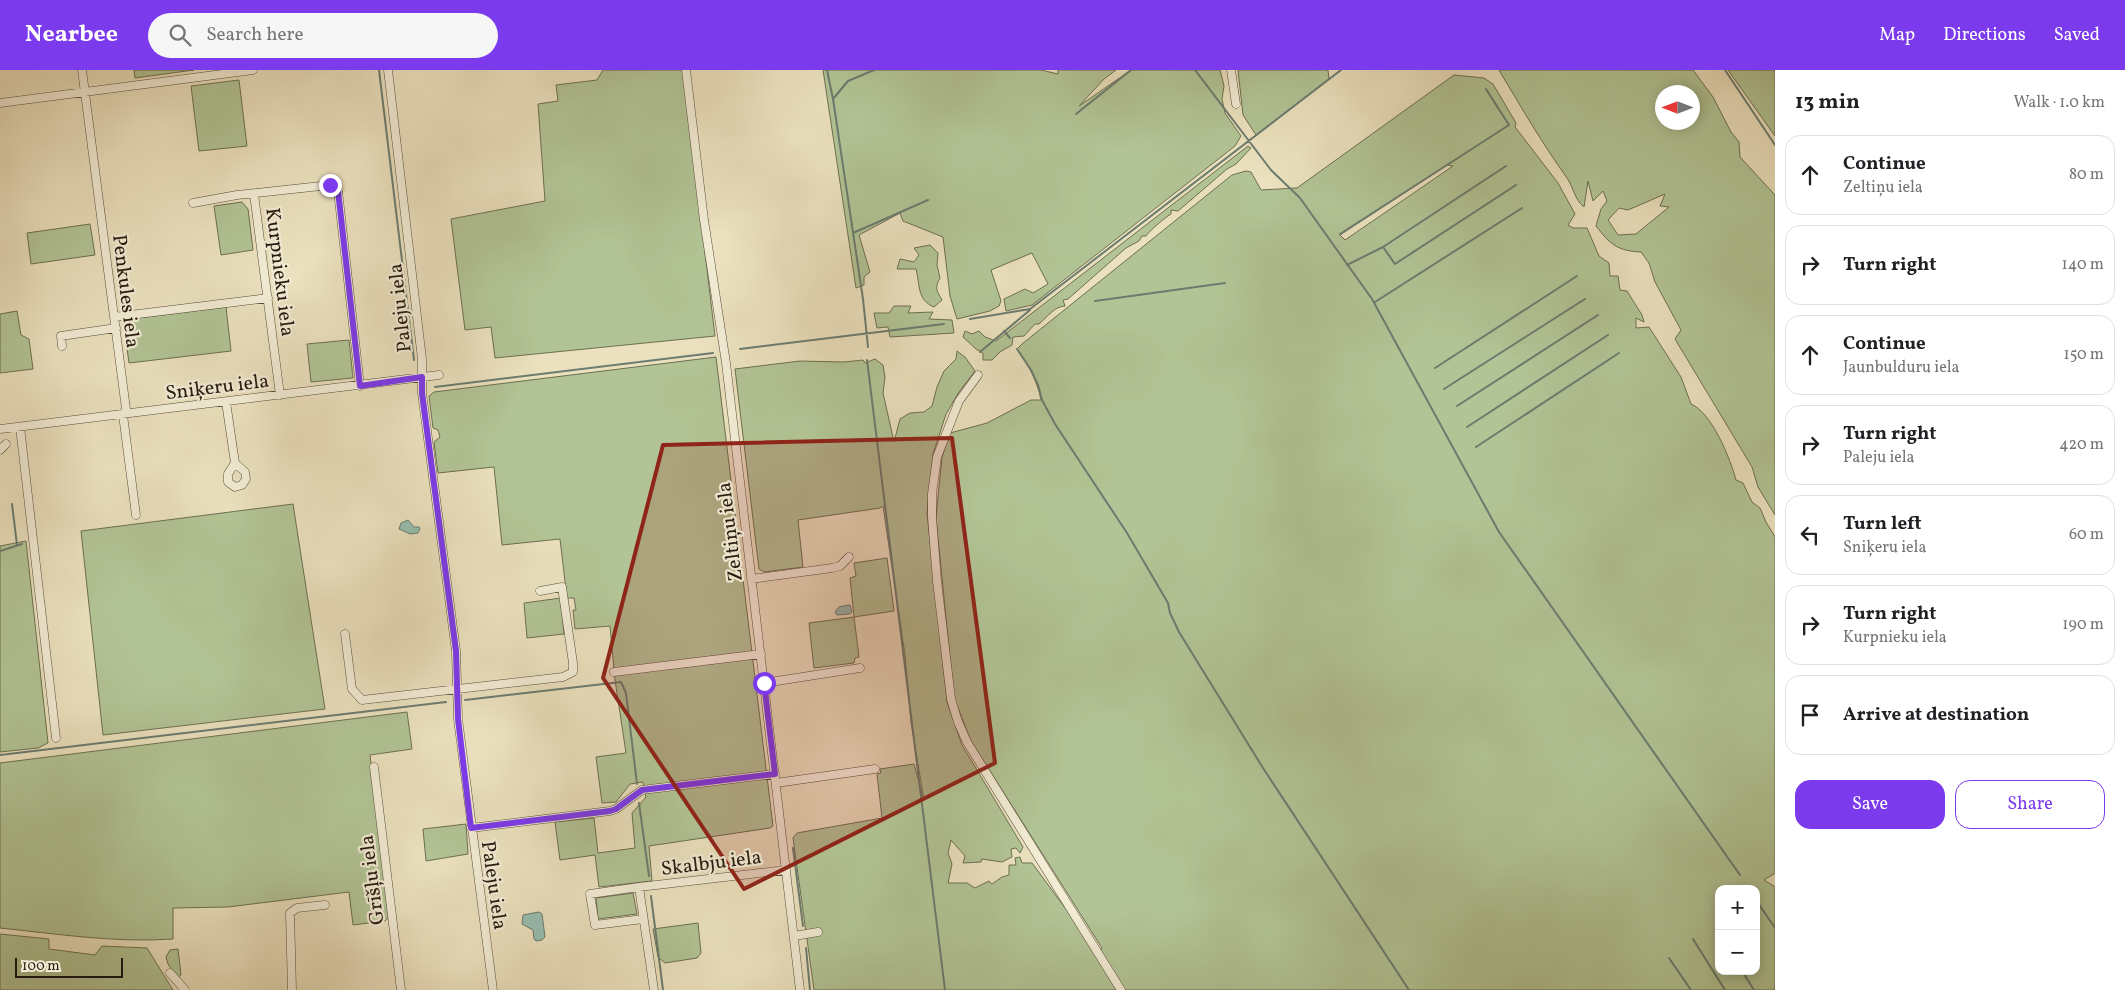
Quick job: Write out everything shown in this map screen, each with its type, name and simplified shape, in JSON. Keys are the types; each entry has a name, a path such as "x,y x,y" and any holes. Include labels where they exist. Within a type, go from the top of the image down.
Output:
{"street":[{"name":"Penkules iela","path":"82,70 126,409 123,415 136,515"},
{"path":"0,103 253,70"},
{"name":"Paleju iela","path":"388,70 420,350 422,393 456,651 458,719 493,990"},
{"name":"Zeltiņu iela","path":"686,70 704,220 726,363 800,990"},
{"path":"1231,70 1236,104"},
{"name":"Kurpnieku iela","path":"280,395 254,194 330,185 338,191 360,386"},
{"path":"193,203 254,194"},
{"path":"114,317 268,298"},
{"path":"62,346 59,333 116,328"},
{"name":"Sniķeru iela","path":"0,429 439,375"},
{"path":"978,375 959,400 940,449 937,457 932,494 937,581 951,699 967,742 1121,990"},
{"path":"226,402 234,463"},
{"path":"20,427 56,738"},
{"path":"751,579 832,568 840,566 849,558"},
{"path":"345,634 352,689 362,700 563,677 573,672 562,587 540,591"},
{"path":"614,672 761,654"},
{"path":"764,683 860,668"},
{"name":"Grīšļu iela","path":"374,767 401,990"},
{"path":"776,783 875,769"},
{"path":"471,828 610,811 616,809 642,790 775,774"},
{"name":"Skalbju iela","path":"643,919 595,925 590,894 786,870"},
{"name":"Skalbju iela","path":"639,887 654,990"},
{"path":"292,990 290,913 297,908 325,905"},
{"path":"794,936 818,932"},
{"path":"170,973 185,990"}],"highlighted area":[{"path":"952,438 995,763 744,889 603,678 663,445"}],"green space":[{"path":"134,70 194,70 135,78"},
{"path":"603,70 683,70 715,336 495,358 491,327 465,330 451,219 545,201 538,104 558,101 556,85 597,80"},
{"path":"823,70 1041,70 1058,74 1058,70 1116,70 1104,79 1079,106 1131,70 1220,70 1224,86 1222,99 1225,113 1241,136 1235,146 1032,305 1006,311 1004,299 1025,289 1033,293 1048,284 1032,253 991,270 1001,301 999,306 990,311 957,319 950,296 943,237 903,221 900,213 859,235 870,272 864,277 864,285 856,288"},
{"path":"1238,70 1328,70 1329,79 1256,135 1243,115"},
{"path":"1499,70 1693,70 1713,97 1731,132 1739,142 1740,157 1775,195 1775,515 1758,487 1752,467 1675,339 1681,330 1655,282 1649,263 1641,252 1620,248 1606,238 1596,226 1601,209 1607,201 1603,191 1593,201 1588,181 1584,207","holes":["1665,194 1660,206 1669,207 1636,234 1618,235 1608,220 1619,208 1628,210"]},
{"path":"1728,70 1775,70 1775,136"},
{"path":"1454,75 1484,78 1493,84 1516,123 1515,127 1558,183 1575,214 1568,225 1573,228 1587,228 1599,256 1609,263 1610,276 1618,276 1620,290 1627,291 1642,315 1644,322 1636,318 1636,328 1649,327 1681,377 1691,404 1699,409 1713,426 1725,449 1736,480 1743,483 1752,502 1760,508 1775,537 1775,873 1764,880 1775,887 1775,990 814,990 793,838 797,833 882,818 877,774 881,773 880,769 914,764 924,800 911,722 905,655 883,506 798,520 803,567 764,572 759,569 735,369 800,361 844,362 863,360 865,363 875,359 883,365 885,377 883,393 894,442 900,419 910,413 924,412 932,406 944,371 956,359 957,351 965,357 975,371 959,392 946,414 933,454 927,513 947,702 962,745 1023,847 1020,853 1016,848 1011,849 1012,857 1002,862 982,859 981,862 963,863 965,856 951,840 948,853 952,864 948,883 967,883 975,888 989,881 992,884 1002,877 1009,875 1009,865 1016,865 1015,858 1020,857 1022,863 1032,863 1099,954 1102,948 971,741 954,698 936,517 942,457 950,433 987,423 1031,400 1041,400 1032,373 1017,349 1022,344 1232,175 1246,171 1251,172 1261,190 1297,188","holes":["1447,165 1453,166 1345,240 1340,235"]},
{"path":"239,80 247,146 199,151 191,86"},
{"path":"1248,146 1251,148 1236,164 1227,169 1178,211 1171,210 1171,214 1146,236 1142,236 1139,241 1126,248 1068,299 1063,300 1065,306 1061,306 1051,312 1039,324 1035,324 1024,336 1013,337 1012,345 1000,352 992,360 983,360 983,353 963,337 965,331 972,334 979,331 985,337 996,341"},
{"path":"242,202 248,209 253,250 221,255 214,206"},
{"path":"90,224 95,255 31,264 27,233"},
{"path":"930,245 938,253 937,265 940,278 937,289 942,300 934,307 922,296 916,269 897,269 900,259 914,262 919,255 914,248"},
{"path":"894,306 911,306 908,313 933,312 929,319 952,320 954,333 890,337 888,327 877,328 874,313 889,313"},
{"path":"226,307 231,351 129,363 124,326 130,319"},
{"path":"17,311 21,335 29,339 33,369 0,373 0,314"},
{"path":"349,340 353,378 311,382 307,344"},
{"path":"716,357 773,826 649,846 652,881 599,887 595,855 560,860 555,822 594,818 598,853 635,848 632,813 646,797 643,782 630,784 616,802 602,803 596,757 626,753 615,680 610,626 575,629 573,610 576,610 574,598 567,598 560,539 502,545 494,467 438,473 434,442 440,437 438,430 433,428 429,396 434,392"},
{"path":"293,504 325,709 103,735 81,531"},
{"path":"26,541 48,743 38,748 0,752 0,546"},
{"path":"887,558 894,611 854,617 850,578 856,576 854,563"},
{"path":"561,598 564,634 527,638 524,603"},
{"path":"854,617 859,657 855,658 854,663 814,668 809,623"},
{"path":"407,712 412,749 370,755 389,917 385,921 353,925 349,892 228,907 173,908 173,939 108,939 0,928 0,763"},
{"path":"466,824 468,854 426,861 423,829"},
{"path":"633,893 637,914 598,919 596,898"},
{"path":"698,923 701,953 697,958 665,963 658,957 653,929"},
{"path":"0,934 49,939 49,949 95,955 102,946 147,948 173,990 0,990"},
{"path":"178,949 181,975 177,978 166,957 170,950"}],"water":[{"path":"408,520 414,527 419,527 418,533 410,534 399,529 401,523"},
{"path":"850,605 852,612 850,614 837,615 835,612 839,607"},
{"path":"539,912 542,914 545,937 542,940 536,941 533,930 522,924 523,915"}],"waterway":[{"path":"379,70 414,360"},
{"path":"827,70 863,299 868,347"},
{"path":"833,99 848,81 874,70"},
{"path":"1076,114 1131,70"},
{"path":"1195,70 1271,170 1300,198 1372,299 1499,532 1740,875"},
{"path":"970,319 1030,309 1341,70"},
{"path":"1725,70 1775,145"},
{"path":"1340,234 1509,125 1486,89"},
{"path":"1347,265 1383,247 1506,166"},
{"path":"1383,247 1395,264 1516,185"},
{"path":"853,233 928,200"},
{"path":"1375,302 1522,208"},
{"path":"1435,368 1577,276"},
{"path":"1095,301 1225,283"},
{"path":"1444,389 1585,299"},
{"path":"980,352 1030,310"},
{"path":"1457,406 1598,315"},
{"path":"740,349 944,324"},
{"path":"1004,331 1010,338"},
{"path":"1467,427 1608,335"},
{"path":"1017,349 1031,370 1042,400 1055,424 1127,533 1168,603 1170,613 1179,632 1263,768 1409,990"},
{"path":"435,387 713,353"},
{"path":"1476,447 1619,353"},
{"path":"867,360 945,990"},
{"path":"12,504 17,545"},
{"path":"0,551 22,544"},
{"path":"465,700 621,682 626,693 637,784"},
{"path":"0,755 446,702"},
{"path":"639,803 649,876"},
{"path":"793,848 803,926"},
{"path":"651,896 663,990"},
{"path":"1760,906 1775,928"},
{"path":"1693,939 1725,990"},
{"path":"806,948 810,990"},
{"path":"1669,958 1691,990"},
{"path":"1745,975 1754,990"}],"route":[{"path":"330,185 338,191 360,386 422,377 422,393 456,651 459,679 457,698 458,719 471,828 610,811 616,809 642,790 775,774 764,683"}]}
